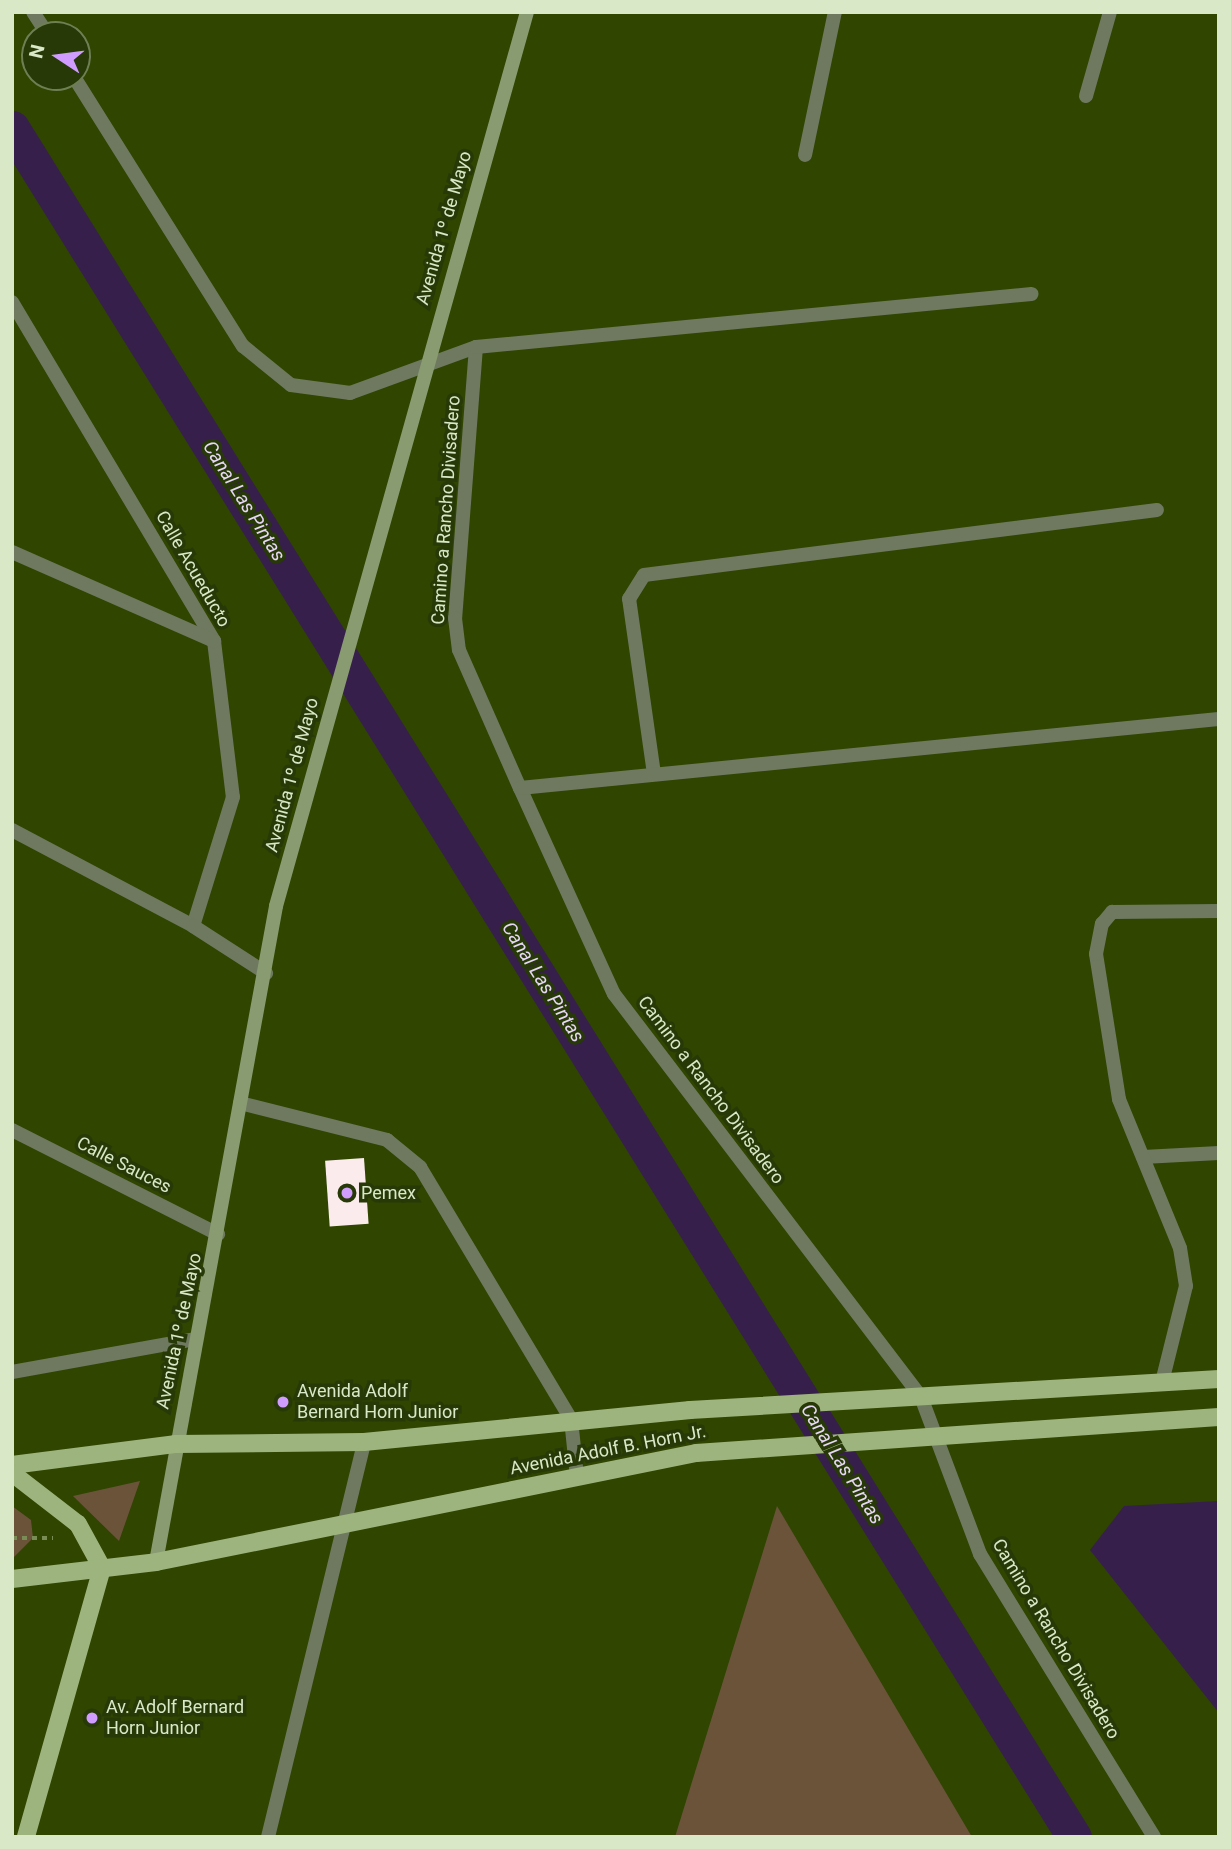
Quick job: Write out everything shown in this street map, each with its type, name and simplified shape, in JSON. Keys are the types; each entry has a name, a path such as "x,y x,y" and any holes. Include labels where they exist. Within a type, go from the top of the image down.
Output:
{"main road":[{"name":"Avenida 1º de Mayo","path":"156,1562 175,1444 218,1234 276,906 424,366 527,12"},
{"name":"Avenida Adolf B. Horn Jr.","path":"12,1465 175,1444 363,1442 571,1419 1219,1379"},
{"name":"Avenida Adolf B. Horn Jr.","path":"12,1579 156,1562 577,1477 750,1447 906,1443 935,1438 1219,1417"},
{"path":"12,1473 78,1524 102,1568 26,1837"}],"street":[{"path":"805,155 835,12"},
{"path":"1086,96 1110,12"},
{"path":"83,91 243,346 291,385 350,393 476,347 1031,293"},
{"name":"Calle Acueducto","path":"12,302 214,641 233,797 193,926"},
{"name":"Camino a Rancho Divisadero","path":"476,347 455,618 459,650 520,788 614,994 920,1396 980,1554 1154,1837"},
{"path":"654,774 629,599 644,575 1157,510"},
{"path":"12,552 214,641"},
{"path":"520,788 1219,719"},
{"path":"12,830 193,926 266,973"},
{"path":"1162,1382 1186,1286 1180,1248 1119,1099 1109,1055 1096,954 1102,924 1112,912 1219,912"},
{"path":"240,1103 387,1140 420,1167 571,1419 577,1477"},
{"name":"Calle Sauces","path":"12,1130 218,1234"},
{"path":"1143,1157 1219,1153"},
{"path":"12,1372 196,1339"},
{"path":"268,1837 346,1523 363,1442"}],"shaded area":[{"path":"140,1481 119,1541 73,1496"},
{"path":"1219,1501 1219,1713 1090,1550 1124,1506"},
{"path":"12,1506 31,1520 33,1538 12,1559"},
{"path":"777,1506 972,1837 675,1837"}],"building":[{"name":"Pemex","path":"364,1158 369,1224 330,1227 325,1161"}],"waterway":[{"name":"Canal Las Pintas","path":"12,128 1074,1837"}],"place":[{"name":"Pemex","path":"347,1193"},
{"name":"Avenida Adolf Bernard Horn Junior","path":"283,1402"},
{"name":"Av. Adolf Bernard Horn Junior","path":"92,1718"}]}
